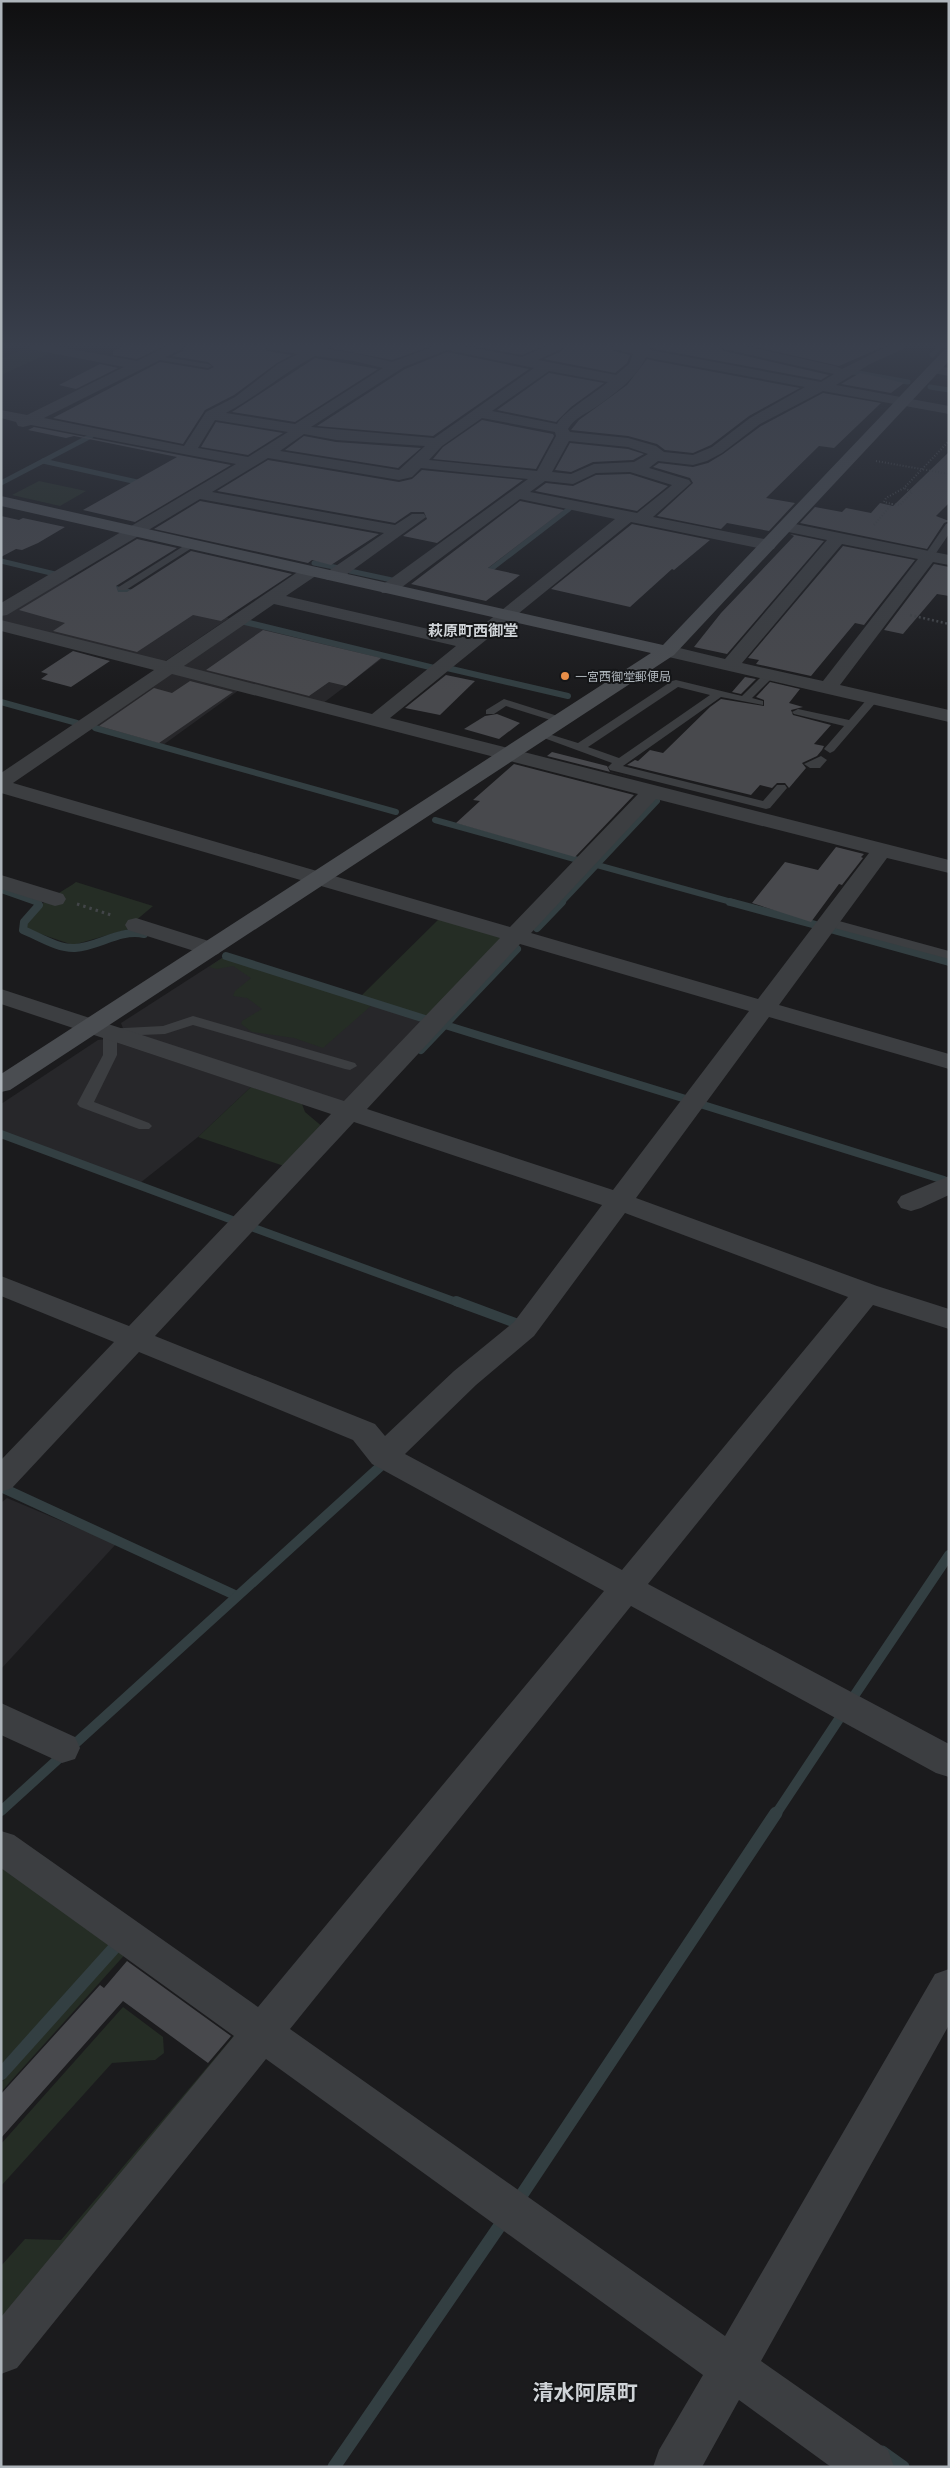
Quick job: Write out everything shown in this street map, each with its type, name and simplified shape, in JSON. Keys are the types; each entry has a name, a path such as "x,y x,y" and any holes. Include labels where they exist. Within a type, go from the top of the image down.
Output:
{"street":[{"path":"246,461 251,462"},
{"path":"315,461 399,475 406,474 417,463 573,479 593,469 633,468 684,483 633,518 505,616 375,721"},
{"path":"388,589 542,476 549,461"},
{"path":"633,468 646,461"},
{"path":"1,1085 101,1029 210,949 667,651 845,461"},
{"path":"1,611 251,462"},
{"path":"197,494 398,531"},
{"path":"517,494 768,545"},
{"path":"1,501 949,716"},
{"path":"333,576 418,518"},
{"path":"785,527 949,560"},
{"path":"729,666 838,538"},
{"path":"828,688 929,556"},
{"path":"1,782 312,572"},
{"path":"272,598 470,644"},
{"path":"1,626 949,867"},
{"path":"1,786 766,1007 949,1062"},
{"path":"1,1480 651,792"},
{"path":"383,1456 465,1378 524,1329 882,850"},
{"path":"1,882 55,899"},
{"path":"136,924 210,949"},
{"path":"1,996 618,1201 867,1293 949,1319"},
{"path":"911,1202 949,1184"},
{"path":"1,1285 364,1432 383,1456 949,1762"},
{"path":"1,2352 867,1293"},
{"path":"1,1718 62,1748"},
{"path":"1,1846 871,2467"},
{"path":"676,2467 949,1987"}],"lane":[{"path":"929,556 949,526"},
{"path":"122,588 193,544"},
{"path":"745,699 769,675"},
{"path":"579,748 676,683 759,702"},
{"path":"720,693 614,767 766,805 781,788"},
{"path":"830,749 873,699"},
{"path":"490,712 504,702 560,720"},
{"path":"798,712 852,724"},
{"path":"539,734 620,762"},
{"path":"828,922 949,955"},
{"path":"144,1126 85,1104 110,1055 101,1029 165,1030 193,1020 350,1066"}],"path":[{"path":"879,461 949,474"},
{"path":"904,488 912,492 900,504 884,502 886,498 904,488 930,461"},
{"path":"859,542 892,504"},
{"path":"887,610 949,624"},
{"path":"55,899 61,898 136,924"}],"shaded area":[{"path":"39,481 86,491 60,506 12,495"},
{"path":"63,577 229,618 164,662 1,623 1,614"},
{"path":"243,622 384,657 322,704 181,668"},
{"path":"174,672 239,690 163,745 90,726"},
{"path":"76,882 153,906 128,927 129,929 73,945 26,929 28,921 39,907"},
{"path":"441,917 501,935 503,941 427,1018 360,997"},
{"path":"222,958 424,1022 347,1101 339,1104 124,1031 121,1023"},
{"path":"222,958 372,1005 323,1048 294,1038 252,1032 241,1024 242,1021 262,1009 247,998 233,996 235,991 251,978 233,966 217,969 209,967"},
{"path":"106,1039 251,1087 198,1137 140,1183 1,1132 1,1104 98,1040"},
{"path":"251,1087 302,1104 305,1112 324,1128 287,1167 198,1137"},
{"path":"7,1498 116,1544 1,1669 1,1503"},
{"path":"1,1857 115,1939 1,2065"},
{"path":"123,1946 129,1950 1,2092 1,2083"},
{"path":"123,2007 163,2037 164,2053 155,2060 112,2063 1,2186 1,2144"},
{"path":"241,2030 1,2339 1,2266 25,2239 61,2240 237,2032"}],"building":[{"path":"170,461 211,461 231,465 135,522 83,510"},
{"path":"266,461 399,482 412,479 422,470 523,480 437,543 403,536 427,519 424,512 411,512 395,523 217,491"},
{"path":"355,461 406,461 398,468"},
{"path":"455,461 540,461 536,469"},
{"path":"560,461 610,461 593,462 571,472 555,470"},
{"path":"711,461 804,461 766,498 795,503 769,531 727,523 721,529 657,516 693,483 690,478 653,467 659,463 693,467"},
{"path":"939,461 949,461 949,503 936,516 949,521 944,523 927,549 800,523 815,507 842,512 846,508 871,513 880,503 893,506"},
{"path":"630,474 668,486 637,511 535,491 546,483 573,486 596,475"},
{"path":"200,501 379,534 331,565 312,560 308,563 154,529"},
{"path":"520,501 564,510 488,568 520,575 486,601 411,584"},
{"path":"1,516 19,520 23,518 65,527 38,543 22,550 16,549 1,557"},
{"path":"632,524 710,540 674,570 672,569 630,607 551,589"},
{"path":"790,534 824,541 727,654 694,647 721,613 794,536"},
{"path":"137,539 177,548 116,586 118,592 127,592 191,551 292,574 221,621 193,615 137,652 53,631 65,623 19,610"},
{"path":"843,546 915,560 864,625 855,623 811,676 756,664 759,660 748,658"},
{"path":"934,564 949,567 949,596 937,594 903,634 884,630"},
{"path":"263,630 381,658 346,686 329,682 309,696 206,670"},
{"path":"73,651 110,661 71,687 41,679 48,674 41,672"},
{"path":"446,675 475,681 440,715 405,708"},
{"path":"745,677 756,679 741,694 732,692"},
{"path":"190,681 233,692 159,743 99,726 154,688 172,693"},
{"path":"770,682 800,689 789,703 803,707 791,710 793,715 831,725 814,744 824,746 822,750 817,756 802,763 806,768 789,788 785,783 777,783 772,788 760,785 751,795 627,765 635,760 638,761 650,750 663,753 710,707 721,699 764,706 764,700 756,697"},
{"path":"497,714 520,723 499,739 464,729 485,716"},
{"path":"552,752 607,766 610,772 547,756"},
{"path":"514,764 634,795 575,857 456,823 480,801 473,800"},
{"path":"836,847 864,854 861,857 863,858 842,885 839,884 811,922 752,903 785,862 818,870"},
{"path":"127,1961 231,2036 208,2063 123,2001 1,2138 1,2094 100,1985 104,1988"}],"waterway":[{"path":"1,483 43,461"},
{"path":"44,461 146,484"},
{"path":"482,576 569,509"},
{"path":"1,561 55,574"},
{"path":"314,563 339,568"},
{"path":"350,571 392,580"},
{"path":"106,587 121,590"},
{"path":"115,589 137,594"},
{"path":"245,622 434,668"},
{"path":"447,668 568,696"},
{"path":"1,702 77,723"},
{"path":"95,728 396,812"},
{"path":"561,903 657,801"},
{"path":"435,820 578,860"},
{"path":"597,865 735,903"},
{"path":"1,890 38,903"},
{"path":"537,928 562,902"},
{"path":"730,902 816,925"},
{"path":"38,903 39,905 24,922 23,930 48,942 68,948 84,947 126,934 144,934"},
{"path":"830,929 949,962"},
{"path":"421,1050 517,949"},
{"path":"226,956 425,1019"},
{"path":"445,1025 689,1100"},
{"path":"700,1104 944,1180"},
{"path":"1,1134 235,1221"},
{"path":"254,1228 459,1303"},
{"path":"456,1301 518,1324"},
{"path":"1,1811 383,1464"},
{"path":"5,1489 237,1596"},
{"path":"852,1699 949,1555"},
{"path":"776,1814 841,1716"},
{"path":"519,2199 776,1813"},
{"path":"1,2074 115,1947"},
{"path":"334,2467 501,2224"},
{"path":"882,2452 903,2467"}],"place":[{"name":"一宮西御堂郵便局","path":"565,676"}],"district":[{"name":"萩原町西御堂","path":"473,630"},
{"name":"清水阿原町","path":"585,2391"}]}
